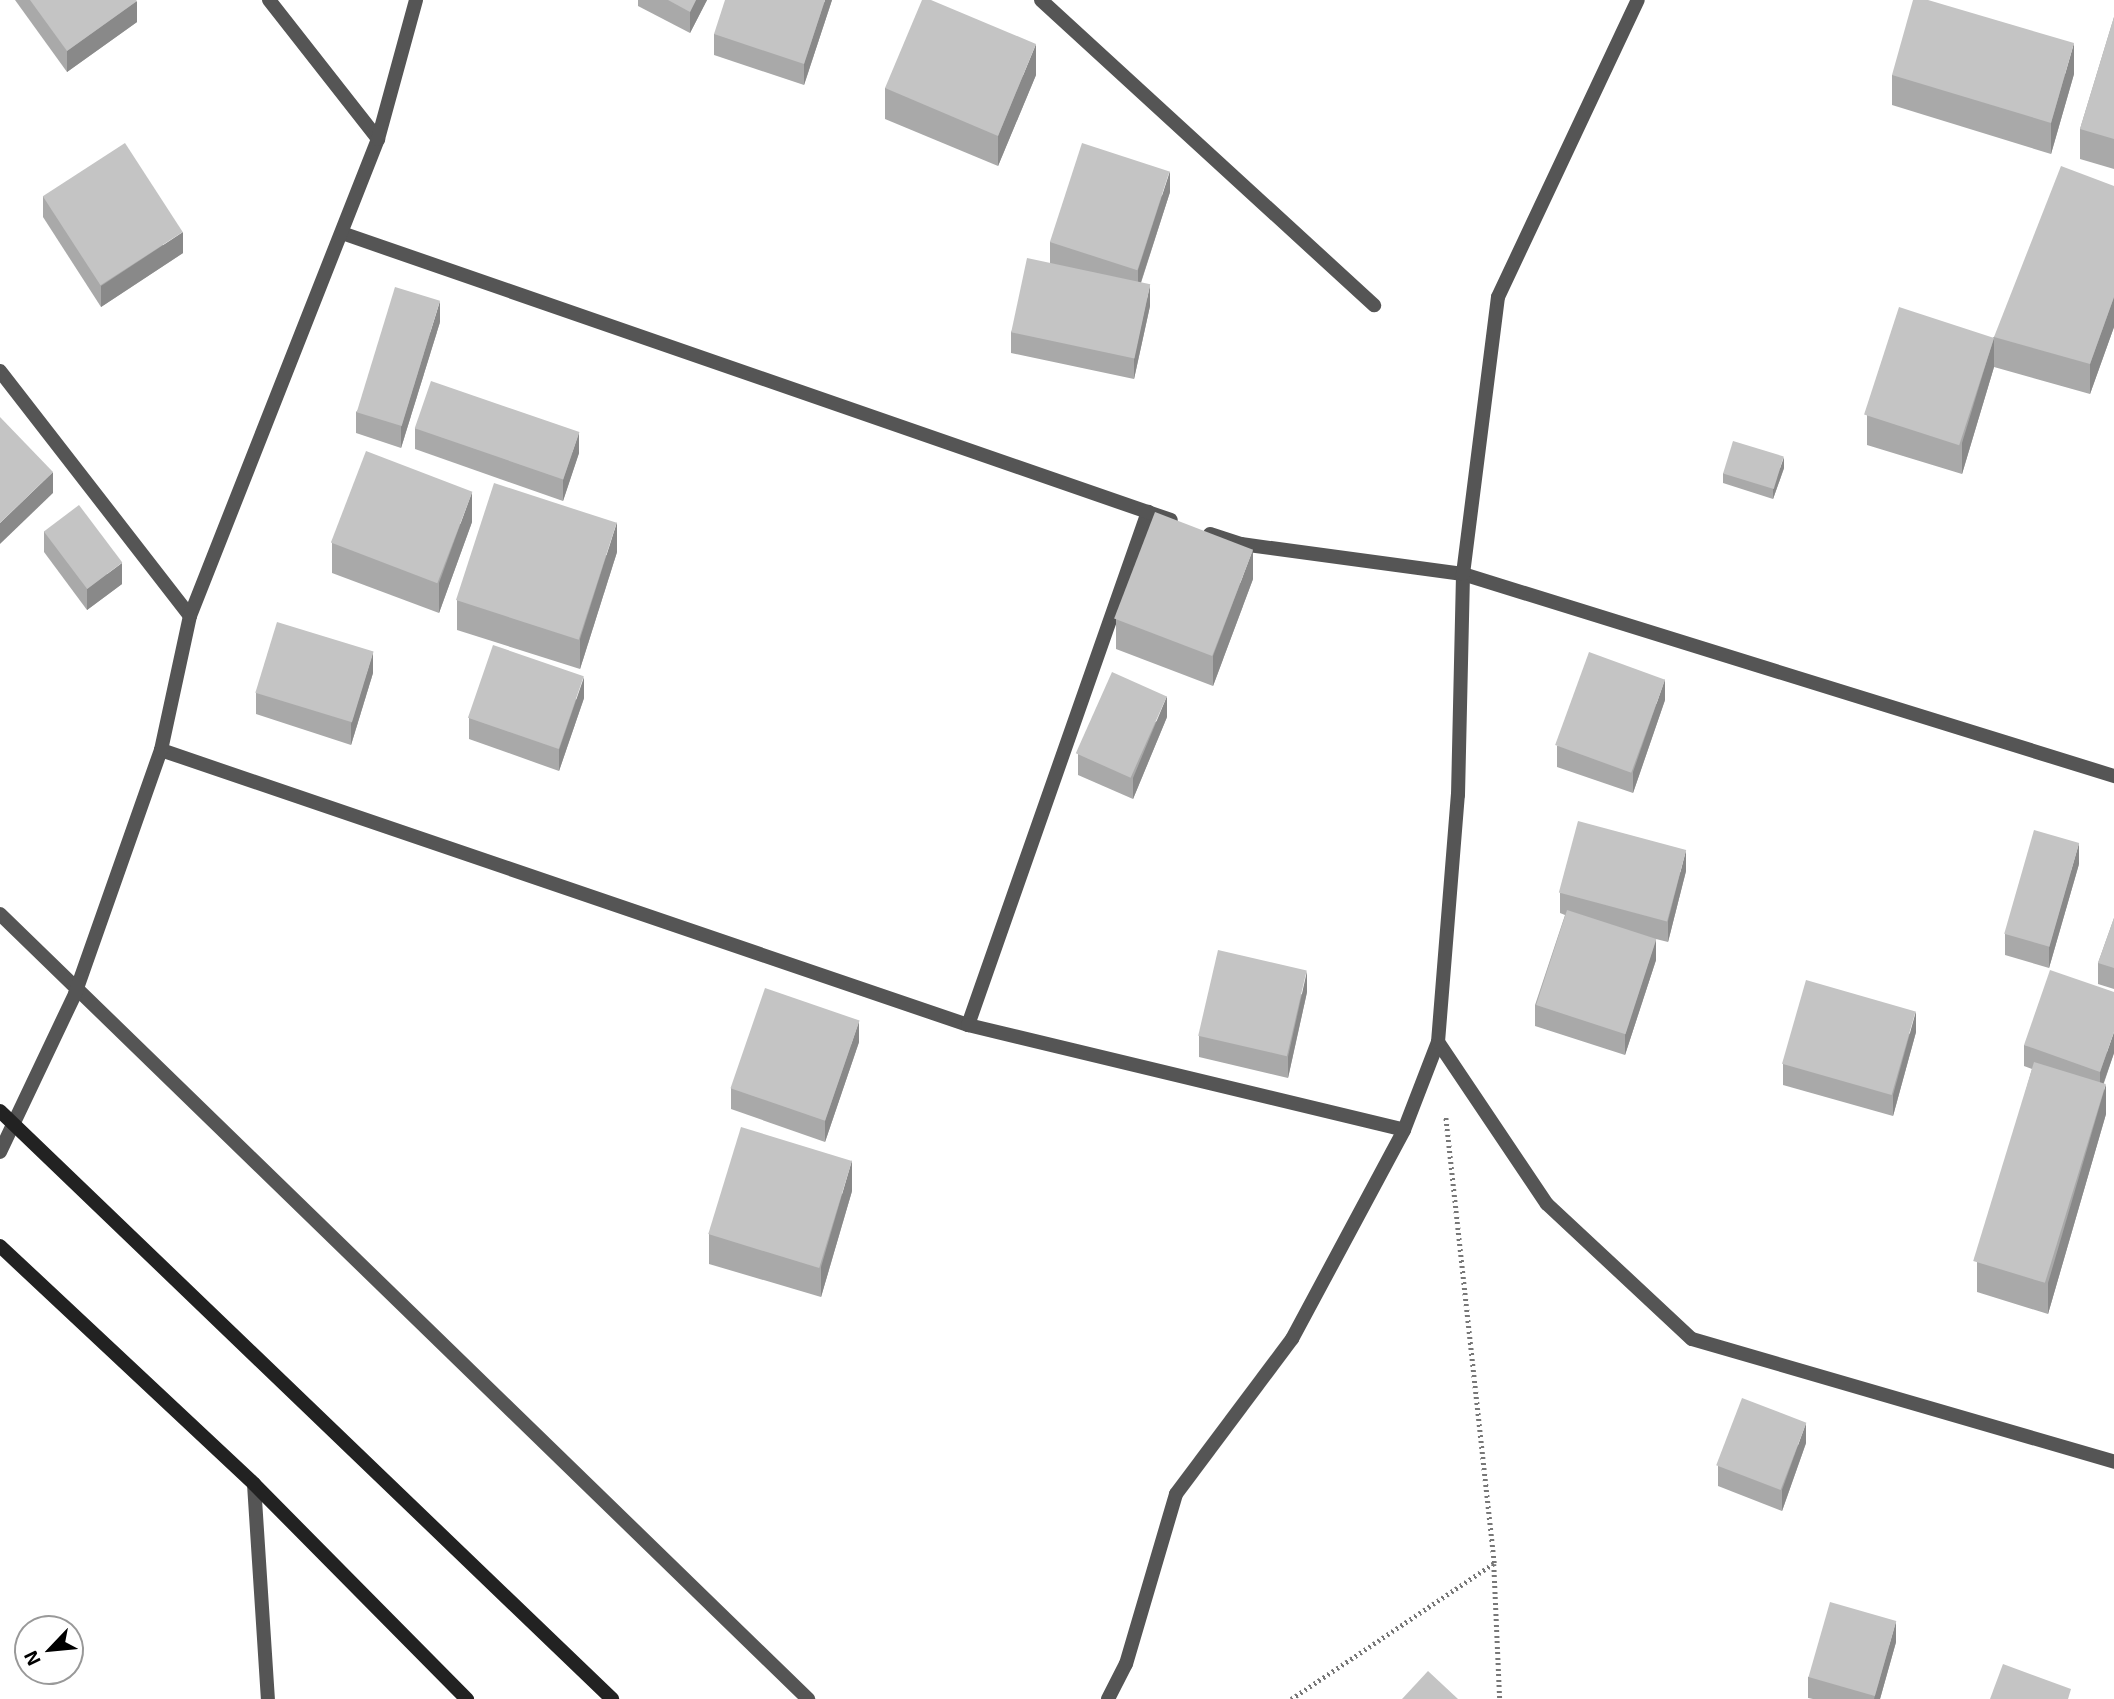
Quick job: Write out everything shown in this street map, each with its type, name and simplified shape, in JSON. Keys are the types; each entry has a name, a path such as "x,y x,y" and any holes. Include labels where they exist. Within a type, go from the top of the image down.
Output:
{"main road":[{"path":"6,1116 612,1699"},
{"path":"0,1246 254,1484 467,1699"}],"street":[{"path":"269,0 378,139"},
{"path":"0,1152 6,1116 75,994 161,750 190,616 378,139 416,0"},
{"path":"1041,0 1374,305"},
{"path":"1108,1699 1126,1664 1176,1494 1292,1339 1404,1130 1438,1042 1458,795 1463,573 1498,297 1638,0"},
{"path":"342,233 1241,544 1463,573 2114,776"},
{"path":"0,371 190,616"},
{"path":"968,1025 1148,512"},
{"path":"161,750 968,1025 1404,1130"},
{"path":"0,914 75,994 808,1699"},
{"path":"1438,1042 1547,1204 1692,1339 2114,1462"},
{"path":"254,1484 268,1699"}],"path":[{"path":"1445,1111 1494,1563 1500,1699"},
{"path":"1291,1699 1494,1563"}],"building":[{"path":"30,0 136,0 137,1 67,51"},
{"path":"668,0 696,0 690,12"},
{"path":"725,0 825,0 804,64 714,34"},
{"path":"922,0 931,0 1036,44 998,136 885,88"},
{"path":"1913,0 1928,0 2074,43 2051,123 1892,75"},
{"path":"2114,17 2114,139 2080,129"},
{"path":"125,143 183,232 101,285 43,196"},
{"path":"1082,143 1169,171 1137,270 1050,242"},
{"path":"2061,166 2114,186 2114,297 2090,364 1994,337"},
{"path":"1027,258 1150,284 1134,359 1011,332"},
{"path":"395,287 440,301 402,426 357,412"},
{"path":"1899,307 1994,338 1959,445 1864,414"},
{"path":"431,381 579,432 563,479 415,428"},
{"path":"0,417 53,472 0,523"},
{"path":"1733,441 1784,456 1774,489 1723,474"},
{"path":"366,451 472,492 437,583 331,542"},
{"path":"494,483 617,523 579,640 456,600"},
{"path":"79,505 122,563 87,589 44,531"},
{"path":"1155,512 1253,550 1212,656 1114,618"},
{"path":"277,622 374,652 352,722 255,693"},
{"path":"493,645 584,676 559,749 468,718"},
{"path":"1589,652 1665,680 1631,773 1555,745"},
{"path":"1112,672 1167,696 1131,778 1076,753"},
{"path":"1578,821 1686,850 1667,921 1559,892"},
{"path":"2034,830 2079,843 2049,947 2004,934"},
{"path":"1567,910 1656,939 1625,1034 1536,1005"},
{"path":"2114,918 2114,968 2098,963"},
{"path":"1218,950 1307,970 1287,1056 1198,1036"},
{"path":"2050,970 2114,992 2114,1032 2100,1072 2024,1045"},
{"path":"1806,980 1916,1011 1892,1095 1782,1064"},
{"path":"765,988 860,1021 825,1121 730,1088"},
{"path":"2034,1062 2106,1084 2045,1283 1973,1261"},
{"path":"741,1127 852,1161 819,1268 708,1234"},
{"path":"1742,1398 1806,1423 1781,1490 1716,1465"},
{"path":"1830,1602 1896,1621 1875,1696 1809,1677"},
{"path":"2003,1664 2071,1689 2068,1699 1990,1699"},
{"path":"1428,1671 1458,1699 1402,1699"}]}
